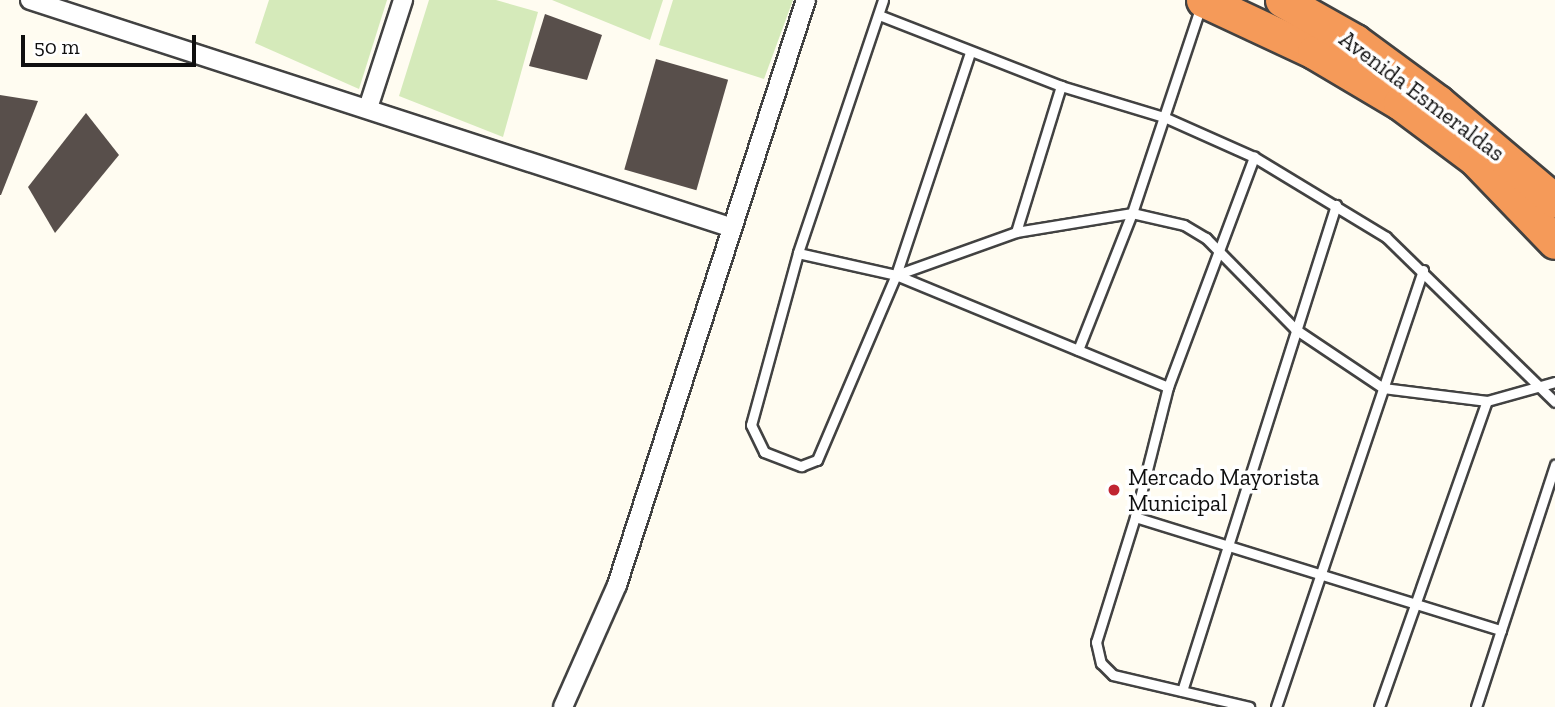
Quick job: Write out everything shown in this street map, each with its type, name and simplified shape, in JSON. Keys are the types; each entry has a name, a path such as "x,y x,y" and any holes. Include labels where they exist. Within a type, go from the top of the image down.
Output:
{"highway":[{"name":"Avenida Esmeraldas","path":"1203,0 1314,52 1400,103 1475,159 1555,242"},
{"name":"Avenida Esmeraldas","path":"1282,0 1355,41 1438,102 1555,201"}],"street":[{"path":"30,0 730,228"},
{"path":"368,108 402,0"},
{"path":"563,707 617,585 730,228 806,0"}],"lane":[{"path":"883,0 798,253 751,425 764,452 792,465 817,460 896,275 970,52"},
{"path":"1078,350 1132,213 1203,0"},
{"path":"878,15 1061,86 1164,117 1254,157 1336,205 1423,270 1555,402"},
{"path":"1016,232 1061,86"},
{"path":"1249,707 1113,675 1096,650 1135,517 1168,387 1254,157"},
{"path":"1182,691 1336,205"},
{"path":"896,275 1016,232 1132,213 1184,225 1219,252 1295,329 1383,388 1487,401 1555,382"},
{"path":"798,253 896,275 1168,387"},
{"path":"1276,707 1423,270"},
{"path":"1379,707 1487,401"},
{"path":"1476,707 1555,465"},
{"path":"1135,517 1501,631"}],"green space":[{"path":"269,0 387,0 359,89 255,43"},
{"path":"429,0 496,0 538,12 503,137 399,96"},
{"path":"552,0 663,0 650,40"},
{"path":"673,0 793,0 764,79 659,45"}],"building":[{"path":"545,14 602,35 587,80 529,66"},
{"path":"656,59 728,80 696,190 624,170"},
{"path":"0,95 38,101 1,195 0,195"},
{"path":"86,113 119,155 55,233 28,187"}],"place":[{"name":"Mercado Mayorista Municipal","path":"1114,490"}]}
